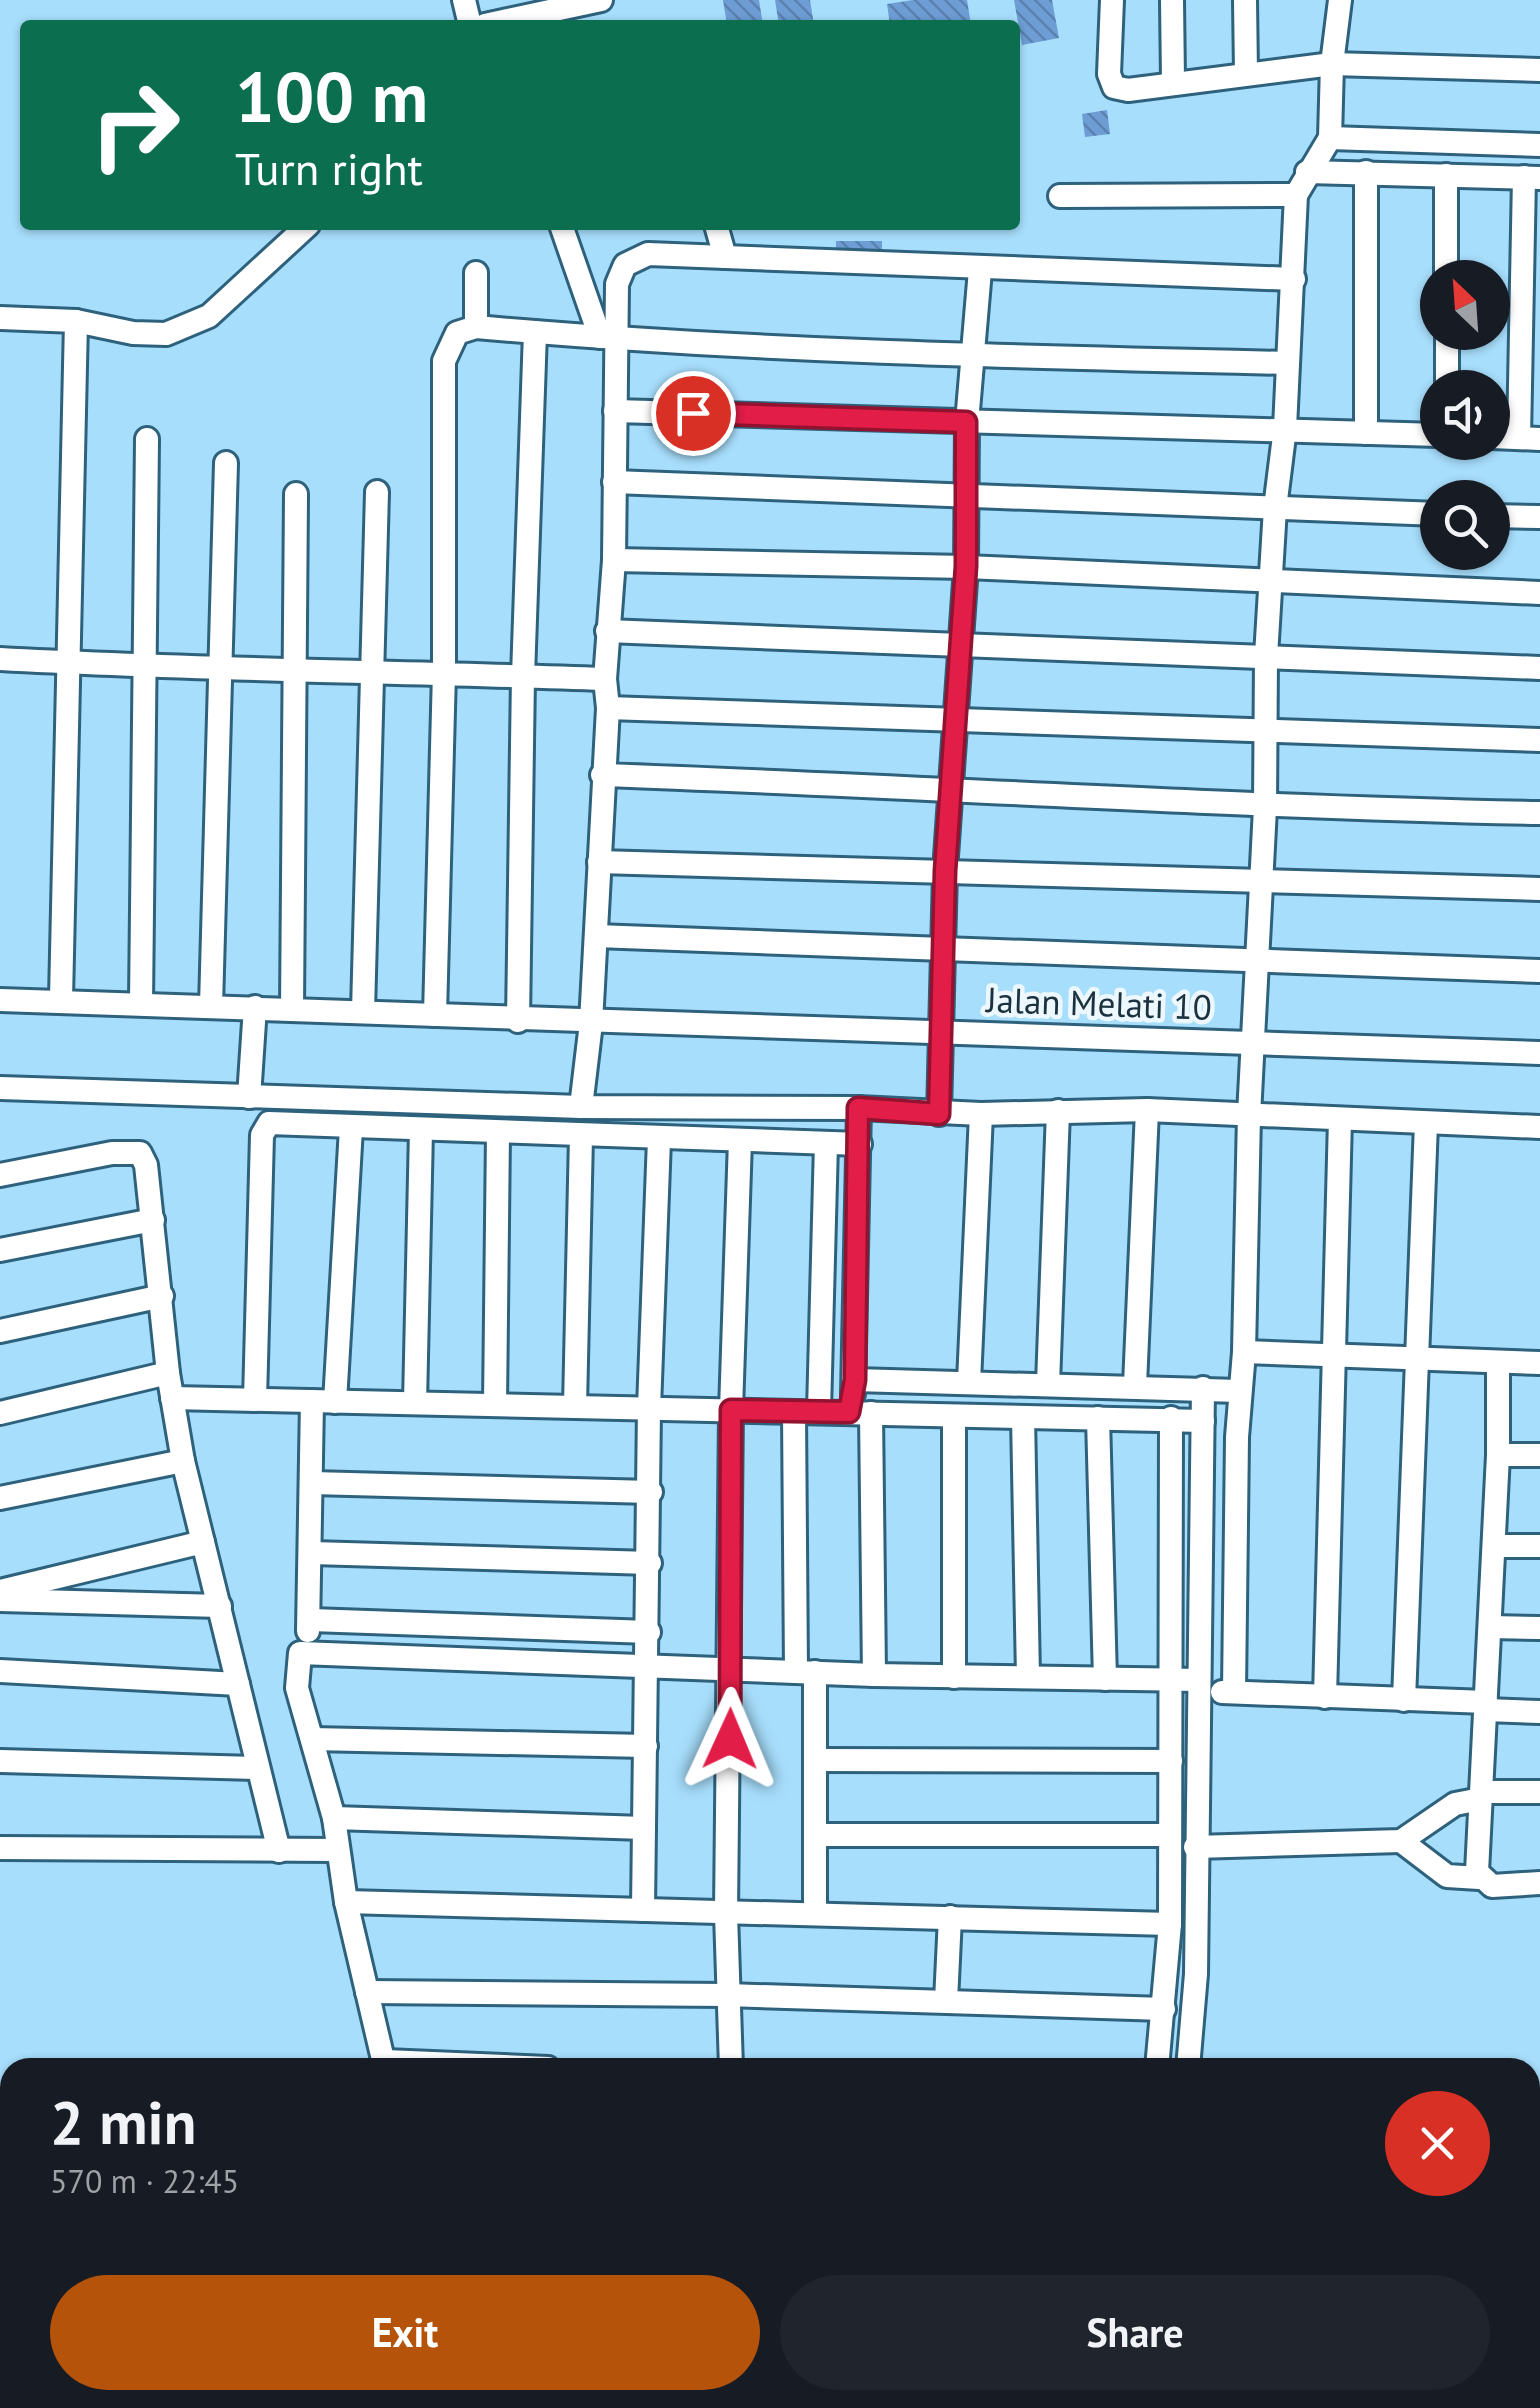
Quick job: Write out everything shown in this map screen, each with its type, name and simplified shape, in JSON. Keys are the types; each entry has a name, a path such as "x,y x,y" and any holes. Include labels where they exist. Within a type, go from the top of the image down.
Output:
{"street":[{"path":"508,20 601,0"},
{"path":"1112,0 1109,74 1114,86 1128,90 1174,81 1332,64 1540,70"},
{"path":"1172,0 1174,81"},
{"path":"1245,0 1246,73"},
{"path":"1234,1692 1236,1467 1260,962 1266,656 1275,508 1285,428 1296,196 1330,138 1332,64 1340,0"},
{"path":"1330,138 1540,144"},
{"path":"1307,172 1532,177 1530,438"},
{"path":"1366,172 1366,433"},
{"path":"1446,174 1446,260"},
{"path":"1060,196 1296,196"},
{"path":"0,318 76,320 134,333 166,334 208,316 303,230"},
{"path":"562,230 607,339 615,411 614,560 605,679 608,708 590,1023 580,1108"},
{"path":"717,230 725,257"},
{"path":"607,339 618,276 634,258 648,254 980,270 1294,278"},
{"path":"939,1114 945,871 969,494 966,422 980,270"},
{"path":"476,273 476,327"},
{"path":"61,999 76,320"},
{"path":"435,1015 444,672 444,362 458,333 476,327 607,339 972,356 1288,362"},
{"path":"518,1021 523,676 535,332"},
{"path":"615,411 1420,434"},
{"path":"141,1004 146,439"},
{"path":"211,1006 226,463"},
{"path":"614,482 1420,513"},
{"path":"363,1010 377,492"},
{"path":"292,1009 296,494"},
{"path":"1510,517 1540,518"},
{"path":"614,560 966,566 1540,592"},
{"path":"607,632 1540,668"},
{"path":"0,659 297,674 444,672 605,679"},
{"path":"608,708 1540,740"},
{"path":"602,776 950,787 1266,808 1540,813"},
{"path":"599,862 1540,889"},
{"path":"596,936 1540,970"},
{"name":"Jalan Melati 10","path":"0,1000 61,999 363,1010 518,1021 1540,1054"},
{"path":"250,1097 255,1007"},
{"path":"0,1088 580,1108 858,1108 939,1114 1147,1110 1540,1127"},
{"path":"858,1108 855,1380 874,1675"},
{"path":"1135,1385 1147,1110"},
{"path":"1048,1384 1058,1111"},
{"path":"969,1382 982,1114"},
{"path":"1325,1697 1340,1119"},
{"path":"255,1400 264,1127 278,1123 860,1144"},
{"path":"1404,1700 1414,1357 1426,1123"},
{"path":"351,1128 312,1484 311,1620 300,1653 297,1688 334,1818 346,1902 384,2058"},
{"path":"415,1403 421,1130"},
{"path":"496,1405 498,1132"},
{"path":"576,1406 581,1136"},
{"path":"643,1910 652,1492 649,1408 659,1139"},
{"path":"730,2058 726,1914 731,1410 740,1140"},
{"path":"819,1411 826,1143"},
{"path":"0,1175 112,1152 140,1153 149,1181 168,1372 183,1461 279,1851"},
{"path":"0,1250 152,1220"},
{"path":"0,1331 162,1296"},
{"path":"1244,1352 1540,1363"},
{"path":"1479,1878 1476,1856 1494,1546 1498,1362"},
{"path":"0,1412 168,1372"},
{"path":"855,1380 1135,1385 1239,1391"},
{"path":"1189,2058 1196,1974 1194,1858 1203,1388"},
{"path":"172,1398 1204,1421"},
{"path":"794,1412 806,1672 816,1760 815,1913"},
{"path":"954,1417 954,1677"},
{"path":"1022,1417 1028,1678"},
{"path":"1098,1418 1105,1680"},
{"path":"1158,2058 1170,1924 1167,1834 1171,1761 1171,1418"},
{"path":"1498,1455 1540,1455"},
{"path":"0,1498 183,1461"},
{"path":"1203,1466 1236,1467"},
{"path":"312,1484 652,1492"},
{"path":"0,1590 204,1542"},
{"path":"1494,1546 1540,1546"},
{"path":"312,1553 650,1563"},
{"path":"0,1600 220,1606"},
{"path":"311,1620 649,1632"},
{"path":"1490,1626 1540,1628"},
{"path":"300,1653 874,1675 1171,1681 1234,1692 1404,1700 1540,1712"},
{"path":"0,1671 238,1684"},
{"path":"312,1739 646,1746"},
{"path":"816,1760 1171,1761"},
{"path":"0,1761 257,1768"},
{"path":"1168,1871 1194,1858 1401,1841 1439,1812 1469,1799 1540,1792"},
{"path":"334,1818 644,1828"},
{"path":"817,1835 1167,1834"},
{"path":"1401,1841 1446,1876 1479,1878 1492,1886 1540,1882"},
{"path":"0,1848 337,1850"},
{"path":"346,1902 1170,1924"},
{"path":"946,2002 950,1917"},
{"path":"367,1992 727,1994 1164,2008"}],"building":[{"path":"723,0 759,0 762,20 726,20"},
{"path":"775,0 810,0 813,20 778,20"},
{"path":"967,0 970,20 889,20 887,4"},
{"path":"1014,0 1052,0 1059,38 1022,45"},
{"path":"1107,110 1110,134 1085,137 1082,114"},
{"path":"836,241 882,241 882,258 836,258"}],"route":[{"path":"693,413 966,422 969,494 945,871 939,1114 858,1108 855,1380 849,1412 731,1410 730,1739"}]}
